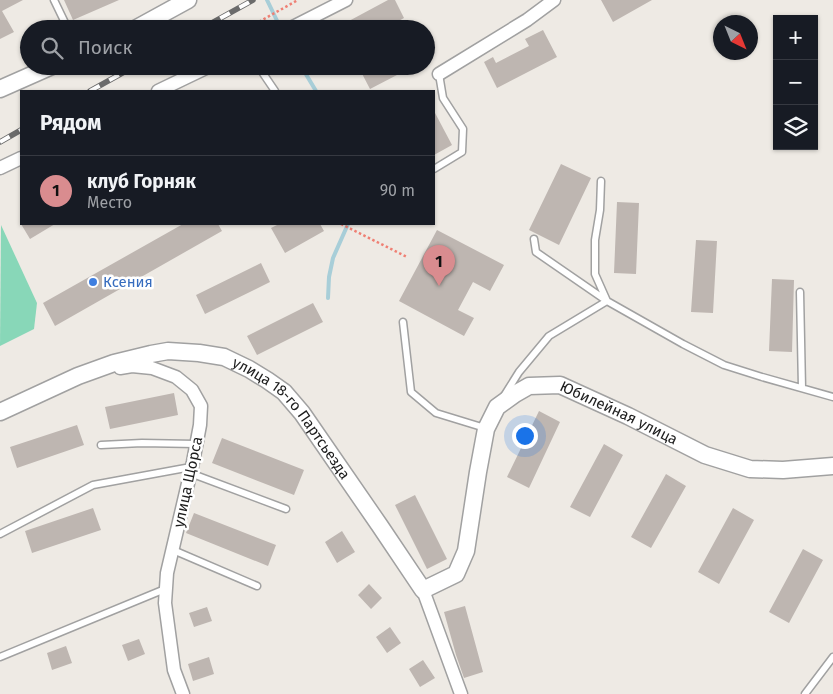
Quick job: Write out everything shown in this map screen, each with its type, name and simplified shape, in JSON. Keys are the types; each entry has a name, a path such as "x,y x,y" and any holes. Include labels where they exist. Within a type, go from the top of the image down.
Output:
{"street":[{"path":"307,20 346,0"},
{"path":"440,74 527,20 554,0"},
{"path":"149,20 178,2"},
{"path":"0,89 32,75"},
{"path":"160,90 191,75"},
{"path":"0,168 20,158"},
{"name":"улица 18-го Партсьезда","path":"0,412 78,376 114,363 168,351 224,357 250,369 284,392 302,413 423,590 461,694"},
{"name":"улица Щорса","path":"78,376 132,366 152,368 176,377 192,390 201,406 200,425 191,470 167,573 165,603 174,670 183,694"},
{"name":"Юбилейная улица","path":"423,590 456,574 466,551 486,429 497,407 529,386 560,386 628,416 705,455 750,469 783,470 833,466"}],"lane":[{"path":"54,0 64,20"},
{"path":"435,168 462,152 463,129 442,98 440,74"},
{"path":"264,75 274,90"},
{"path":"601,181 600,210 595,240 595,274 606,301"},
{"path":"534,239 536,252 606,301 683,344 724,365 833,397"},
{"path":"800,292 802,388"},
{"path":"497,407 519,372 549,336 606,301"},
{"path":"403,322 411,392 436,413 486,429"},
{"path":"101,445 142,442 196,444"},
{"path":"0,534 93,486 191,470 286,509"},
{"path":"172,550 257,586"},
{"path":"0,657 166,588"},
{"path":"805,694 833,657"}],"path":[{"path":"262,20 298,0"},
{"path":"344,225 407,257"}],"green space":[{"path":"1,225 37,303 34,329 0,346"}],"building":[{"path":"0,0 23,0 2,11 14,32 0,39"},
{"path":"64,0 119,0 73,20"},
{"path":"388,0 395,0 404,18 400,20 351,20"},
{"path":"601,0 652,0 613,22"},
{"path":"543,30 557,57 497,88 484,62 493,57 496,63 529,46 525,39"},
{"path":"363,75 397,75 370,89"},
{"path":"435,113 452,145 435,154"},
{"path":"561,164 591,178 559,245 529,230"},
{"path":"617,202 639,203 636,274 614,273"},
{"path":"22,225 53,225 30,239"},
{"path":"181,225 219,225 222,231 55,326 43,303"},
{"path":"277,225 321,225 324,231 285,253 271,228"},
{"path":"437,230 504,265 490,291 473,282 458,310 474,318 464,336 399,301"},
{"path":"696,240 717,241 713,313 691,312"},
{"path":"261,263 270,282 205,314 196,295"},
{"path":"772,279 794,280 792,352 769,351"},
{"path":"313,303 323,322 257,355 247,336"},
{"path":"174,393 178,415 110,429 105,407"},
{"path":"539,411 560,422 529,488 507,477"},
{"path":"77,425 84,445 17,468 10,447"},
{"path":"222,438 304,470 294,495 212,463"},
{"path":"604,444 623,455 590,517 570,507"},
{"path":"666,474 686,486 651,548 631,537"},
{"path":"415,495 447,559 427,569 395,505"},
{"path":"93,508 101,530 32,553 25,531"},
{"path":"733,508 754,520 719,584 698,572"},
{"path":"194,513 276,545 268,566 186,533"},
{"path":"342,531 355,552 337,563 325,542"},
{"path":"803,549 823,560 789,623 769,612"},
{"path":"369,584 382,598 371,609 358,595"},
{"path":"465,606 483,672 464,678 444,612"},
{"path":"207,607 212,621 194,627 189,613"},
{"path":"390,627 401,643 387,653 376,637"},
{"path":"139,639 145,654 128,661 122,645"},
{"path":"66,646 72,663 52,670 47,653"},
{"path":"209,657 214,674 193,681 188,664"},
{"path":"423,660 435,678 420,687 409,669"}],"waterway":[{"path":"267,0 277,20"},
{"path":"306,75 315,90"},
{"path":"328,298 329,277 333,258 348,225"}],"railway":[{"path":"217,20 253,0"},
{"path":"92,90 119,75"},
{"path":"0,142 20,131"}],"place":[{"name":"Ксения","path":"93,282"},
{"name":"клуб Горняк","path":"439,286"}]}
